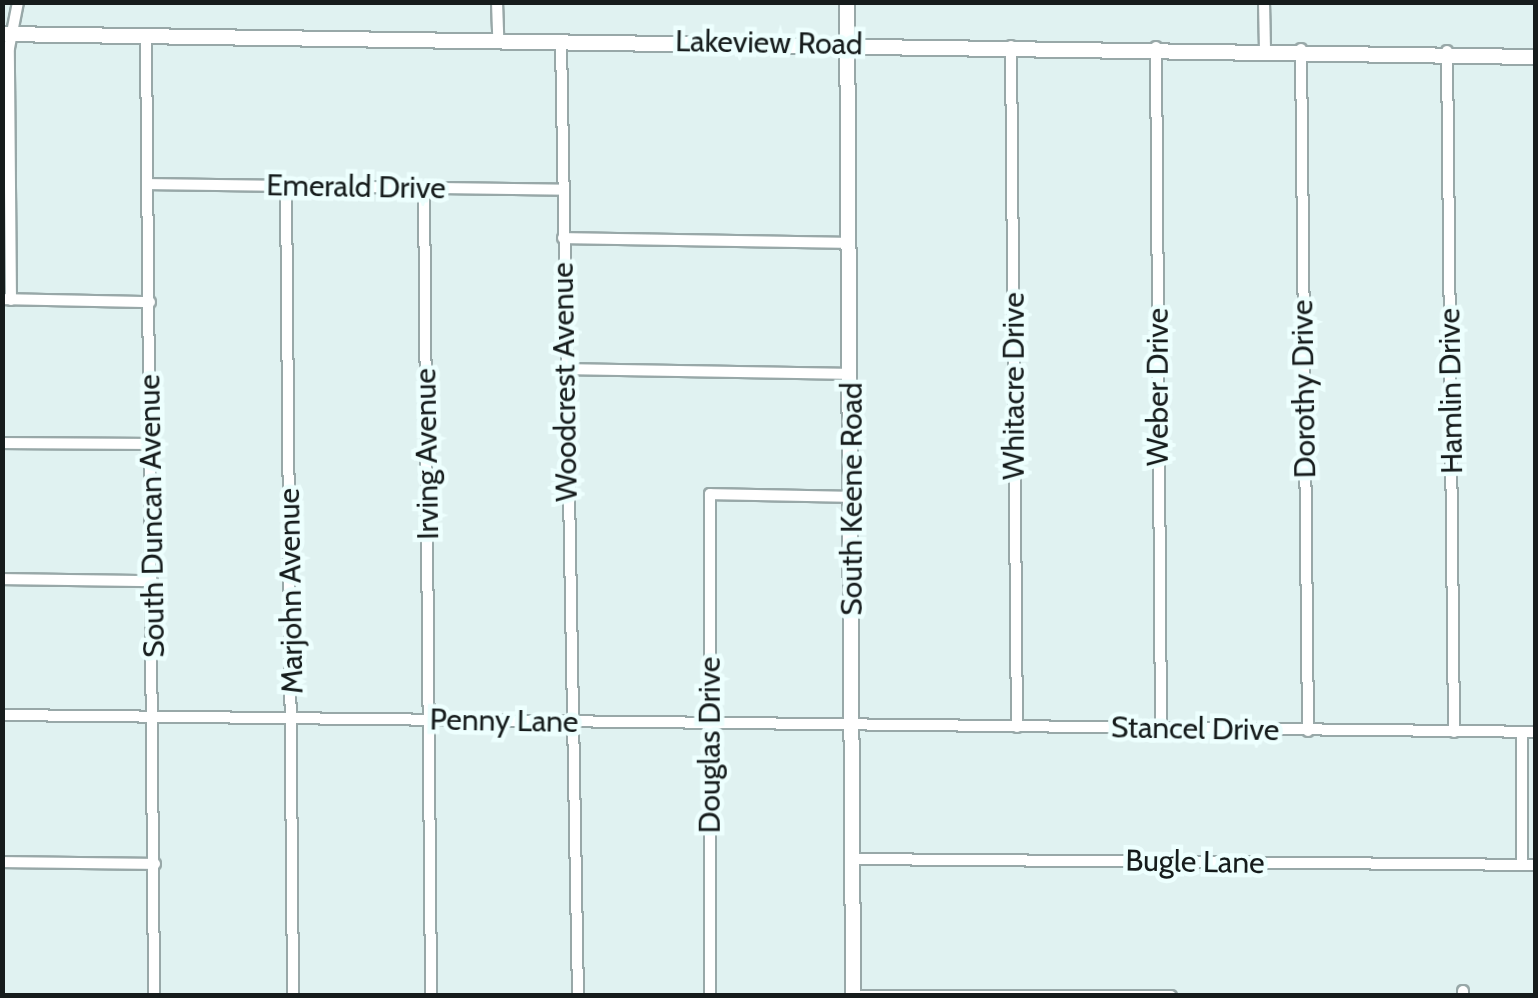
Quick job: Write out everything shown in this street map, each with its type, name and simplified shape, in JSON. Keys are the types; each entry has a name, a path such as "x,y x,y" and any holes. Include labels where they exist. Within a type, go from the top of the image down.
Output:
{"street":[{"path":"18,2 8,34 7,300 150,302"},
{"path":"497,2 498,39"},
{"name":"South Keene Road","path":"847,2 857,996"},
{"path":"1264,2 1265,48"},
{"name":"Lakeview Road","path":"8,34 1447,50 1536,57"},
{"name":"South Duncan Avenue","path":"146,36 154,996"},
{"name":"Woodcrest Avenue","path":"562,41 578,996"},
{"name":"Whitacre Drive","path":"1011,45 1017,727"},
{"name":"Weber Drive","path":"1156,46 1161,729"},
{"name":"Dorothy Drive","path":"1301,48 1308,731"},
{"name":"Hamlin Drive","path":"1447,50 1454,732"},
{"name":"Emerald Drive","path":"148,184 563,190"},
{"name":"Marjohn Avenue","path":"286,187 293,996"},
{"name":"Irving Avenue","path":"424,188 431,996"},
{"path":"563,238 850,243"},
{"path":"565,370 852,374"},
{"path":"2,443 150,444"},
{"name":"Douglas Drive","path":"710,996 710,494 853,497"},
{"path":"2,579 152,581"},
{"name":"Penny Lane","path":"2,715 854,725"},
{"name":"Stancel Drive","path":"854,725 1536,732"},
{"path":"1522,732 1522,865"},
{"name":"Bugle Lane","path":"854,859 1536,865"},
{"path":"2,862 154,864"},
{"path":"857,996 1171,996"}]}
